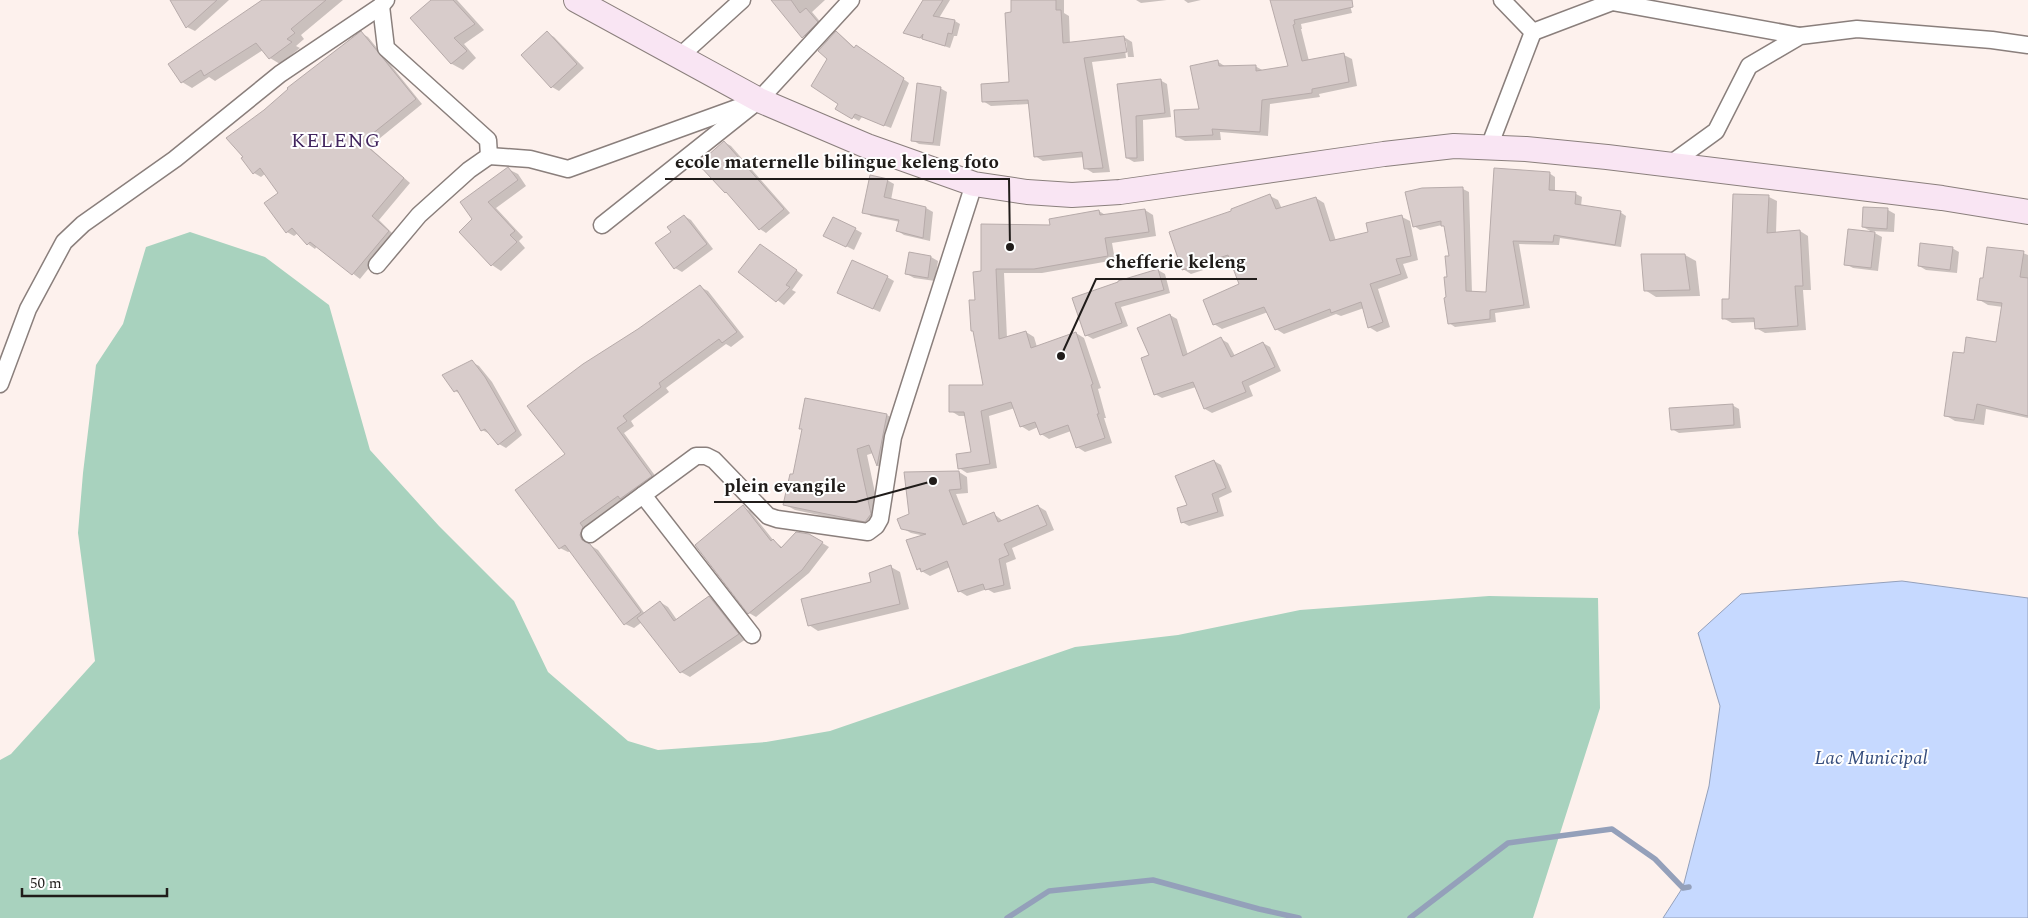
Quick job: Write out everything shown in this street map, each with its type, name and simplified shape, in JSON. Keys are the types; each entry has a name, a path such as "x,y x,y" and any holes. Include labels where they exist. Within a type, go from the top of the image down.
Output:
{"main road":[{"path":"576,0 759,100 867,146 974,184 1027,192 1072,194 1120,192 1384,154 1454,146 1526,150 1669,165 1942,198 2028,212"}],"street":[{"path":"679,57 742,0"},
{"path":"602,225 759,100 851,0"},
{"path":"1502,0 1533,32"},
{"path":"1489,148 1533,32 1612,2 1800,36 1856,29 1992,40 2028,45"},
{"path":"384,3 386,48 488,140 489,156"},
{"path":"0,384 28,310 64,242 83,224 176,159 280,74 384,3"},
{"path":"1669,165 1716,131 1749,66 1800,36"},
{"path":"377,265 419,215 470,170 489,156 530,160 568,169 759,100"},
{"path":"590,534 696,456 706,456 714,460 768,516 777,519 868,532 876,526 880,519 893,437 974,184"},
{"path":"643,495 752,635"}],"green space":[{"path":"190,232 265,257 329,305 370,450 439,526 514,601 548,672 628,741 658,750 766,742 830,731 1075,647 1178,635 1300,610 1489,596 1598,598 1600,708 1533,918 0,918 0,760 11,754 95,661 78,533 96,365 123,324 146,247"}],"water":[{"name":"Lac Municipal","path":"1902,581 2028,598 2028,918 1663,918 1683,887 1709,786 1720,706 1698,633 1741,594"}],"building":[{"path":"170,0 217,0 186,28"},
{"path":"262,0 326,0 291,29 295,33 287,39 292,42 269,59 256,43 204,76 201,70 181,83 168,64"},
{"path":"431,0 453,0 475,24 454,38 467,51 451,64 410,18"},
{"path":"771,0 791,0 800,13 806,8 818,22 802,38"},
{"path":"923,0 943,0 933,16 955,20 952,34 948,33 945,46 922,39 923,34 920,38 903,33"},
{"path":"1011,0 1056,0 1056,10 1061,10 1063,43 1124,36 1127,52 1084,58 1103,168 1084,169 1082,152 1034,157 1028,100 982,102 981,84 1009,82 1005,13 1011,12"},
{"path":"1270,0 1352,0 1353,7 1294,20 1295,24 1293,25 1302,61 1344,53 1349,82 1312,89 1312,93 1262,100 1260,132 1212,129 1213,135 1176,137 1174,110 1199,109 1190,66 1218,60 1219,66 1256,65 1256,71 1288,66"},
{"path":"361,31 416,99 362,142 404,178 372,216 389,231 352,275 310,242 307,245 292,228 286,233 264,203 278,193 260,168 253,174 241,158 243,157 226,138 264,110 287,88"},
{"path":"547,31 577,64 551,88 521,55"},
{"path":"836,31 854,48 856,45 904,78 884,126 855,114 852,119 835,109 838,104 811,86 827,59 818,51"},
{"path":"1161,79 1165,113 1136,116 1137,158 1126,158 1117,84"},
{"path":"917,83 941,87 933,143 911,141"},
{"path":"724,141 784,209 759,230 726,192 698,164"},
{"path":"508,167 518,180 488,202 515,231 510,235 517,242 491,266 459,232 472,219 460,202"},
{"path":"1494,168 1550,172 1549,190 1576,192 1575,204 1621,211 1615,245 1554,235 1553,242 1513,241 1524,305 1490,310 1490,319 1448,324 1444,298 1446,297 1444,277 1447,277 1445,256 1449,256 1444,226 1441,226 1441,221 1413,227 1405,192 1422,188 1463,187 1466,291 1486,292"},
{"path":"870,175 888,179 884,197 926,207 923,238 896,231 899,220 862,213"},
{"path":"1270,194 1276,209 1316,197 1330,241 1368,232 1366,223 1402,215 1411,256 1396,259 1401,274 1370,284 1383,322 1368,328 1361,302 1331,313 1330,309 1275,330 1264,307 1213,325 1203,300 1239,284 1228,255 1182,270 1169,232 1231,211 1231,209"},
{"path":"1733,194 1769,195 1767,233 1800,230 1803,286 1795,286 1798,326 1755,329 1754,318 1722,319 1722,299 1729,299"},
{"path":"1863,207 1888,208 1887,229 1862,227"},
{"path":"1145,209 1149,232 1105,238 1108,256 1034,269 996,269 999,339 1026,331 1031,348 1076,332 1093,384 1091,385 1099,414 1097,414 1105,438 1076,448 1068,425 1040,435 1035,422 1020,427 1011,402 981,411 990,464 958,469 956,454 971,452 964,412 949,412 949,385 983,385 973,331 971,331 969,300 975,300 973,272 981,271 981,224 1050,225 1049,219 1099,210 1100,215"},
{"path":"684,215 707,244 674,269 655,243 671,232 667,227"},
{"path":"833,217 856,228 846,247 823,236"},
{"path":"1848,229 1875,232 1871,268 1844,265"},
{"path":"1920,243 1953,247 1950,270 1918,266"},
{"path":"760,244 797,270 786,285 790,287 776,302 738,272"},
{"path":"1987,247 2024,251 2020,277 2028,278 2028,416 1977,404 1974,420 1944,416 1953,352 1964,353 1966,337 1996,342 2002,303 1977,300 1980,278 1983,278"},
{"path":"909,252 931,256 928,278 905,274"},
{"path":"1641,254 1685,254 1690,290 1644,291"},
{"path":"852,260 888,276 873,309 837,293"},
{"path":"1158,269 1164,290 1115,303 1122,323 1085,336 1072,298"},
{"path":"700,285 737,332 722,343 719,339 659,383 661,387 623,416 627,421 617,428 652,476 620,499 618,496 580,523 583,527 580,535 582,540 590,544 641,612 624,625 565,545 559,549 515,490 565,454 527,406 583,364 638,329"},
{"path":"1170,314 1183,356 1221,337 1231,357 1263,342 1275,367 1242,382 1246,392 1204,409 1193,382 1154,395 1141,358 1149,355 1137,328"},
{"path":"472,360 485,377 516,431 498,445 485,429 481,431 457,390 454,392 442,375"},
{"path":"805,398 887,414 877,466 869,445 857,449 871,514 865,522 783,505 790,474 793,474 802,429 799,429"},
{"path":"1733,404 1734,425 1671,430 1669,408"},
{"path":"1214,460 1226,488 1212,494 1218,512 1181,523 1177,508 1187,505 1175,476"},
{"path":"959,471 961,489 949,490 963,525 994,512 998,522 1038,505 1047,525 1004,544 1009,555 999,559 1004,585 985,590 983,584 958,592 947,561 921,572 920,568 917,570 906,540 926,534 901,529 897,519 909,514 904,472"},
{"path":"743,505 771,541 773,539 781,548 796,532 809,534 823,542 802,570 748,614 695,545"},
{"path":"891,565 900,604 808,626 801,599 871,582 869,573"},
{"path":"709,596 739,634 680,673 637,618 660,601 674,621"}],"waterway":[{"path":"1410,918 1508,843 1612,829 1655,859 1683,888 1689,887"},
{"path":"1007,918 1049,891 1153,880 1299,918"}],"place":[{"name":"ecole maternelle bilingue keleng foto","path":"1010,247"},
{"name":"chefferie keleng","path":"1061,356"},
{"name":"plein evangile","path":"933,481"}],"district":[{"name":"KELENG","path":"336,141"}]}
